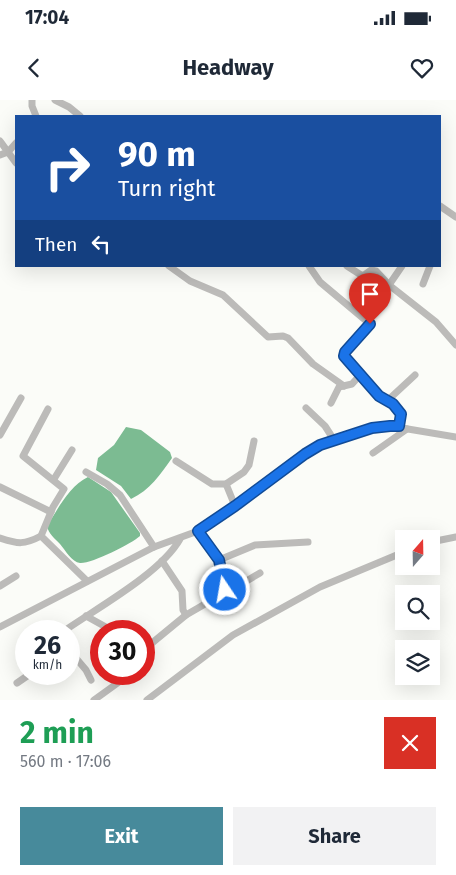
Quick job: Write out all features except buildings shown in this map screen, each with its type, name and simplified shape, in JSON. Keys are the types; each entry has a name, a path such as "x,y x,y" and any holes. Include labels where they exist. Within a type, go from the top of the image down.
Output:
{"street":[{"path":"32,100 36,115"},
{"path":"54,100 69,107 79,115"},
{"path":"0,141 15,162"},
{"path":"0,156 8,152 15,144"},
{"path":"441,207 456,217"},
{"path":"170,267 190,281 223,295 268,337 283,336 288,338 313,364 344,386"},
{"path":"310,267 320,282 370,324 344,354 345,359 361,374 379,396 393,404 401,414 399,426"},
{"path":"349,267 361,275 373,270 436,322 456,345"},
{"path":"389,285 401,267"},
{"path":"424,284 430,267"},
{"path":"331,403 339,387 352,384 361,374"},
{"path":"387,401 415,375"},
{"path":"0,436 21,398"},
{"path":"306,408 324,426 334,440"},
{"path":"0,538 16,543 28,543 41,536 64,488 23,456 48,409"},
{"path":"0,626 154,548 198,531 305,454 334,440 372,428 390,426 456,437"},
{"path":"373,453 407,429"},
{"path":"176,461 212,484 226,484 244,472 249,465 254,441"},
{"path":"54,479 72,450"},
{"path":"86,472 107,484 120,495 154,548"},
{"path":"226,484 235,506"},
{"path":"0,487 51,512"},
{"path":"198,531 219,560 225,590"},
{"path":"41,536 87,581"},
{"path":"440,540 456,537"},
{"path":"80,620 131,586 162,561 174,549 180,539"},
{"path":"219,560 255,545 308,542"},
{"path":"147,700 234,635 320,587 395,556"},
{"path":"162,561 182,591 183,610 186,615"},
{"path":"155,641 186,615 221,595 225,590 238,586 260,573"},
{"path":"0,586 16,576"},
{"path":"86,616 93,620"},
{"path":"80,663 90,678"},
{"path":"94,700 115,685"}],"shaded area":[{"path":"126,427 141,430 170,452 172,458 149,487 131,499 121,486 96,470 98,458 114,445"},
{"path":"88,477 111,492 140,533 140,536 111,553 80,563 69,555 50,533 47,526 75,486"}],"route":[{"path":"225,590 219,560 198,531 320,445 372,428 399,426 401,414 393,404 379,396 371,384 344,356 345,352 370,324"}]}
